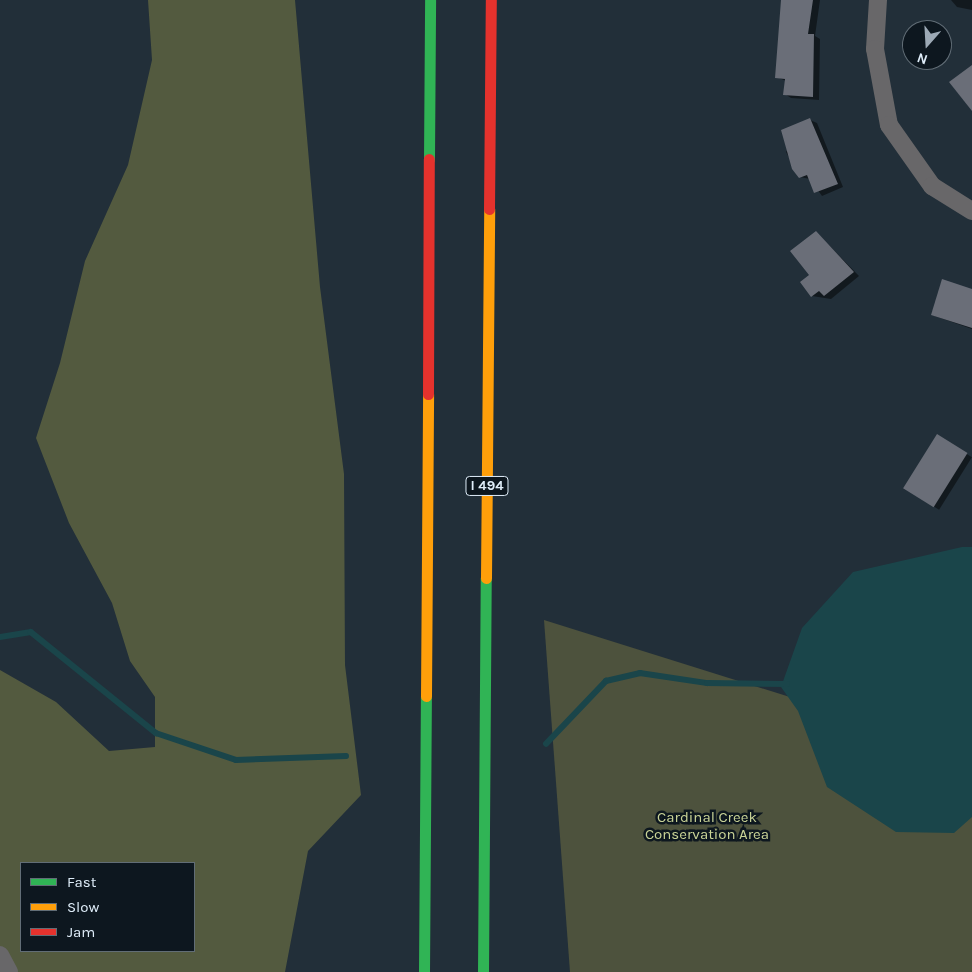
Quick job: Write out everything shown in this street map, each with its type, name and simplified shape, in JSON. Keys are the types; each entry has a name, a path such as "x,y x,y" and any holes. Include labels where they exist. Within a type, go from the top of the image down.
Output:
{"highway":[{"path":"424,972 430,0"},
{"name":"I 494","path":"483,972 491,0"}],"street":[{"path":"878,0 876,59 889,124 908,158 932,186 972,211"},
{"path":"0,954 9,972"}],"green space":[{"name":"Cardinal Creek Conservation Area","path":"544,620 972,754 972,972 570,972"}],"shaded area":[{"path":"148,0 295,0 320,287 344,474 345,665 361,795 308,851 285,972 0,972 0,670 56,702 109,751 155,747 155,697 130,661 112,603 69,523 36,438 60,363 85,261 128,165 152,60"},
{"path":"962,547 972,547 972,817 954,833 896,832 827,787 798,711 781,687 802,628 853,572"}],"building":[{"path":"781,0 813,0 808,34 814,34 813,97 783,95 785,79 775,78"},
{"path":"972,65 972,111 949,82"},
{"path":"810,118 838,184 814,193 807,175 799,178 792,169 781,130"},
{"path":"816,231 854,272 824,296 819,291 811,297 800,282 809,275 790,251"},
{"path":"942,279 972,289 972,328 931,315"},
{"path":"937,434 968,453 934,507 903,488"}],"waterway":[{"path":"0,637 31,632 156,733 236,760 346,756"},
{"path":"546,744 606,681 640,673 707,683 787,684"}],"traffic: fast":[{"path":"429,159 430,0"},
{"path":"483,972 486,578"},
{"path":"424,972 426,696"}],"traffic: slow":[{"path":"486,578 489,209"},
{"path":"426,696 428,394"}],"traffic: jam":[{"path":"489,209 491,0"},
{"path":"428,394 429,159"}]}
